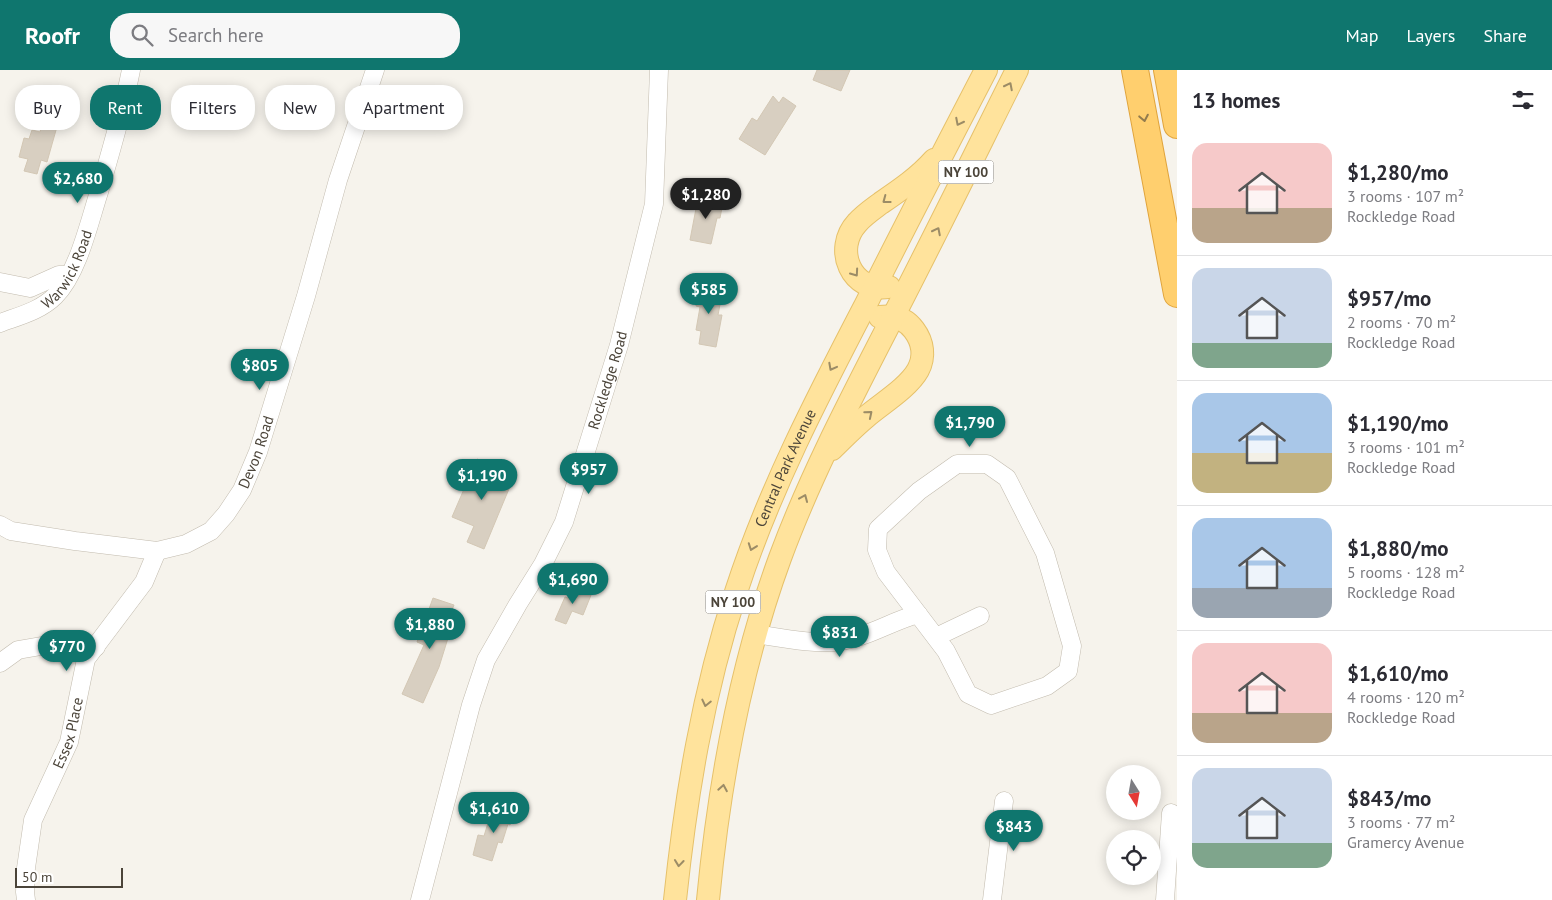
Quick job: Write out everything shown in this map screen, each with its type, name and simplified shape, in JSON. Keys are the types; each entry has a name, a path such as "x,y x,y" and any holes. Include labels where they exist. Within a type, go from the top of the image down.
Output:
{"highway":[{"path":"1135,70 1177,294"},
{"path":"1167,70 1177,125"}],"main road":[{"name":"Central Park Avenue","path":"675,900 686,806 696,746 730,609 753,543 783,468 817,397 986,70"},
{"name":"Central Park Avenue","path":"708,900 717,828 737,708 756,634 780,560 821,460 1017,70"},
{"path":"915,275 906,282 896,286 884,288 865,284 856,278 849,266 846,251 850,233 865,215 919,175 948,144"},
{"path":"821,460 854,427 906,384 918,370 922,355 920,340 910,326 900,319 893,317 874,318 855,324"}],"street":[{"name":"Warwick Road","path":"0,322 40,308 56,296 69,274 81,249 87,230 124,108 131,70"},
{"name":"Devon Road","path":"0,525 11,530 75,541 157,551 186,544 211,530 226,514 242,490 258,452 306,296 338,180 375,70"},
{"name":"Rockledge Road","path":"420,900 471,705 486,660 543,564 564,522 619,345 654,204 659,70"},
{"path":"0,282 30,288 59,275 69,274"},
{"path":"956,464 987,464 1007,478 1045,553 1072,646 1068,671 1047,686 991,705 968,694 946,651 936,638 886,572 877,550 878,529 919,491 956,464"},
{"name":"Essex Place","path":"26,900 24,892 26,868 33,820 69,742 86,659 144,582 157,551"},
{"path":"756,634 799,641 840,642 868,634 918,614"},
{"path":"936,638 980,616"},
{"path":"0,663 18,650 47,645 96,647"},
{"path":"992,900 1004,801"},
{"path":"1165,900 1171,813"}],"building":[{"path":"817,70 850,70 841,91 813,80"},
{"path":"773,96 779,103 783,97 796,106 765,155 739,139 752,118 757,121"},
{"path":"32,130 40,132 41,130 56,130 47,162 41,160 37,174 24,171 28,159 19,157 24,138 29,139"},
{"path":"698,198 723,202 720,218 717,218 711,244 690,240"},
{"path":"700,284 723,289 718,315 722,315 716,347 699,344 701,331 696,330 700,307 696,306"},
{"path":"477,459 507,471 503,481 511,484 484,549 467,542 474,526 452,517"},
{"path":"572,587 591,595 583,615 572,611 566,624 555,620 565,597 568,598"},
{"path":"433,598 454,605 449,617 452,619 439,667 423,703 402,694 424,645 417,642"},
{"path":"498,805 515,810 502,843 498,842 492,861 473,855 478,835 484,836 488,823 492,824"}]}
